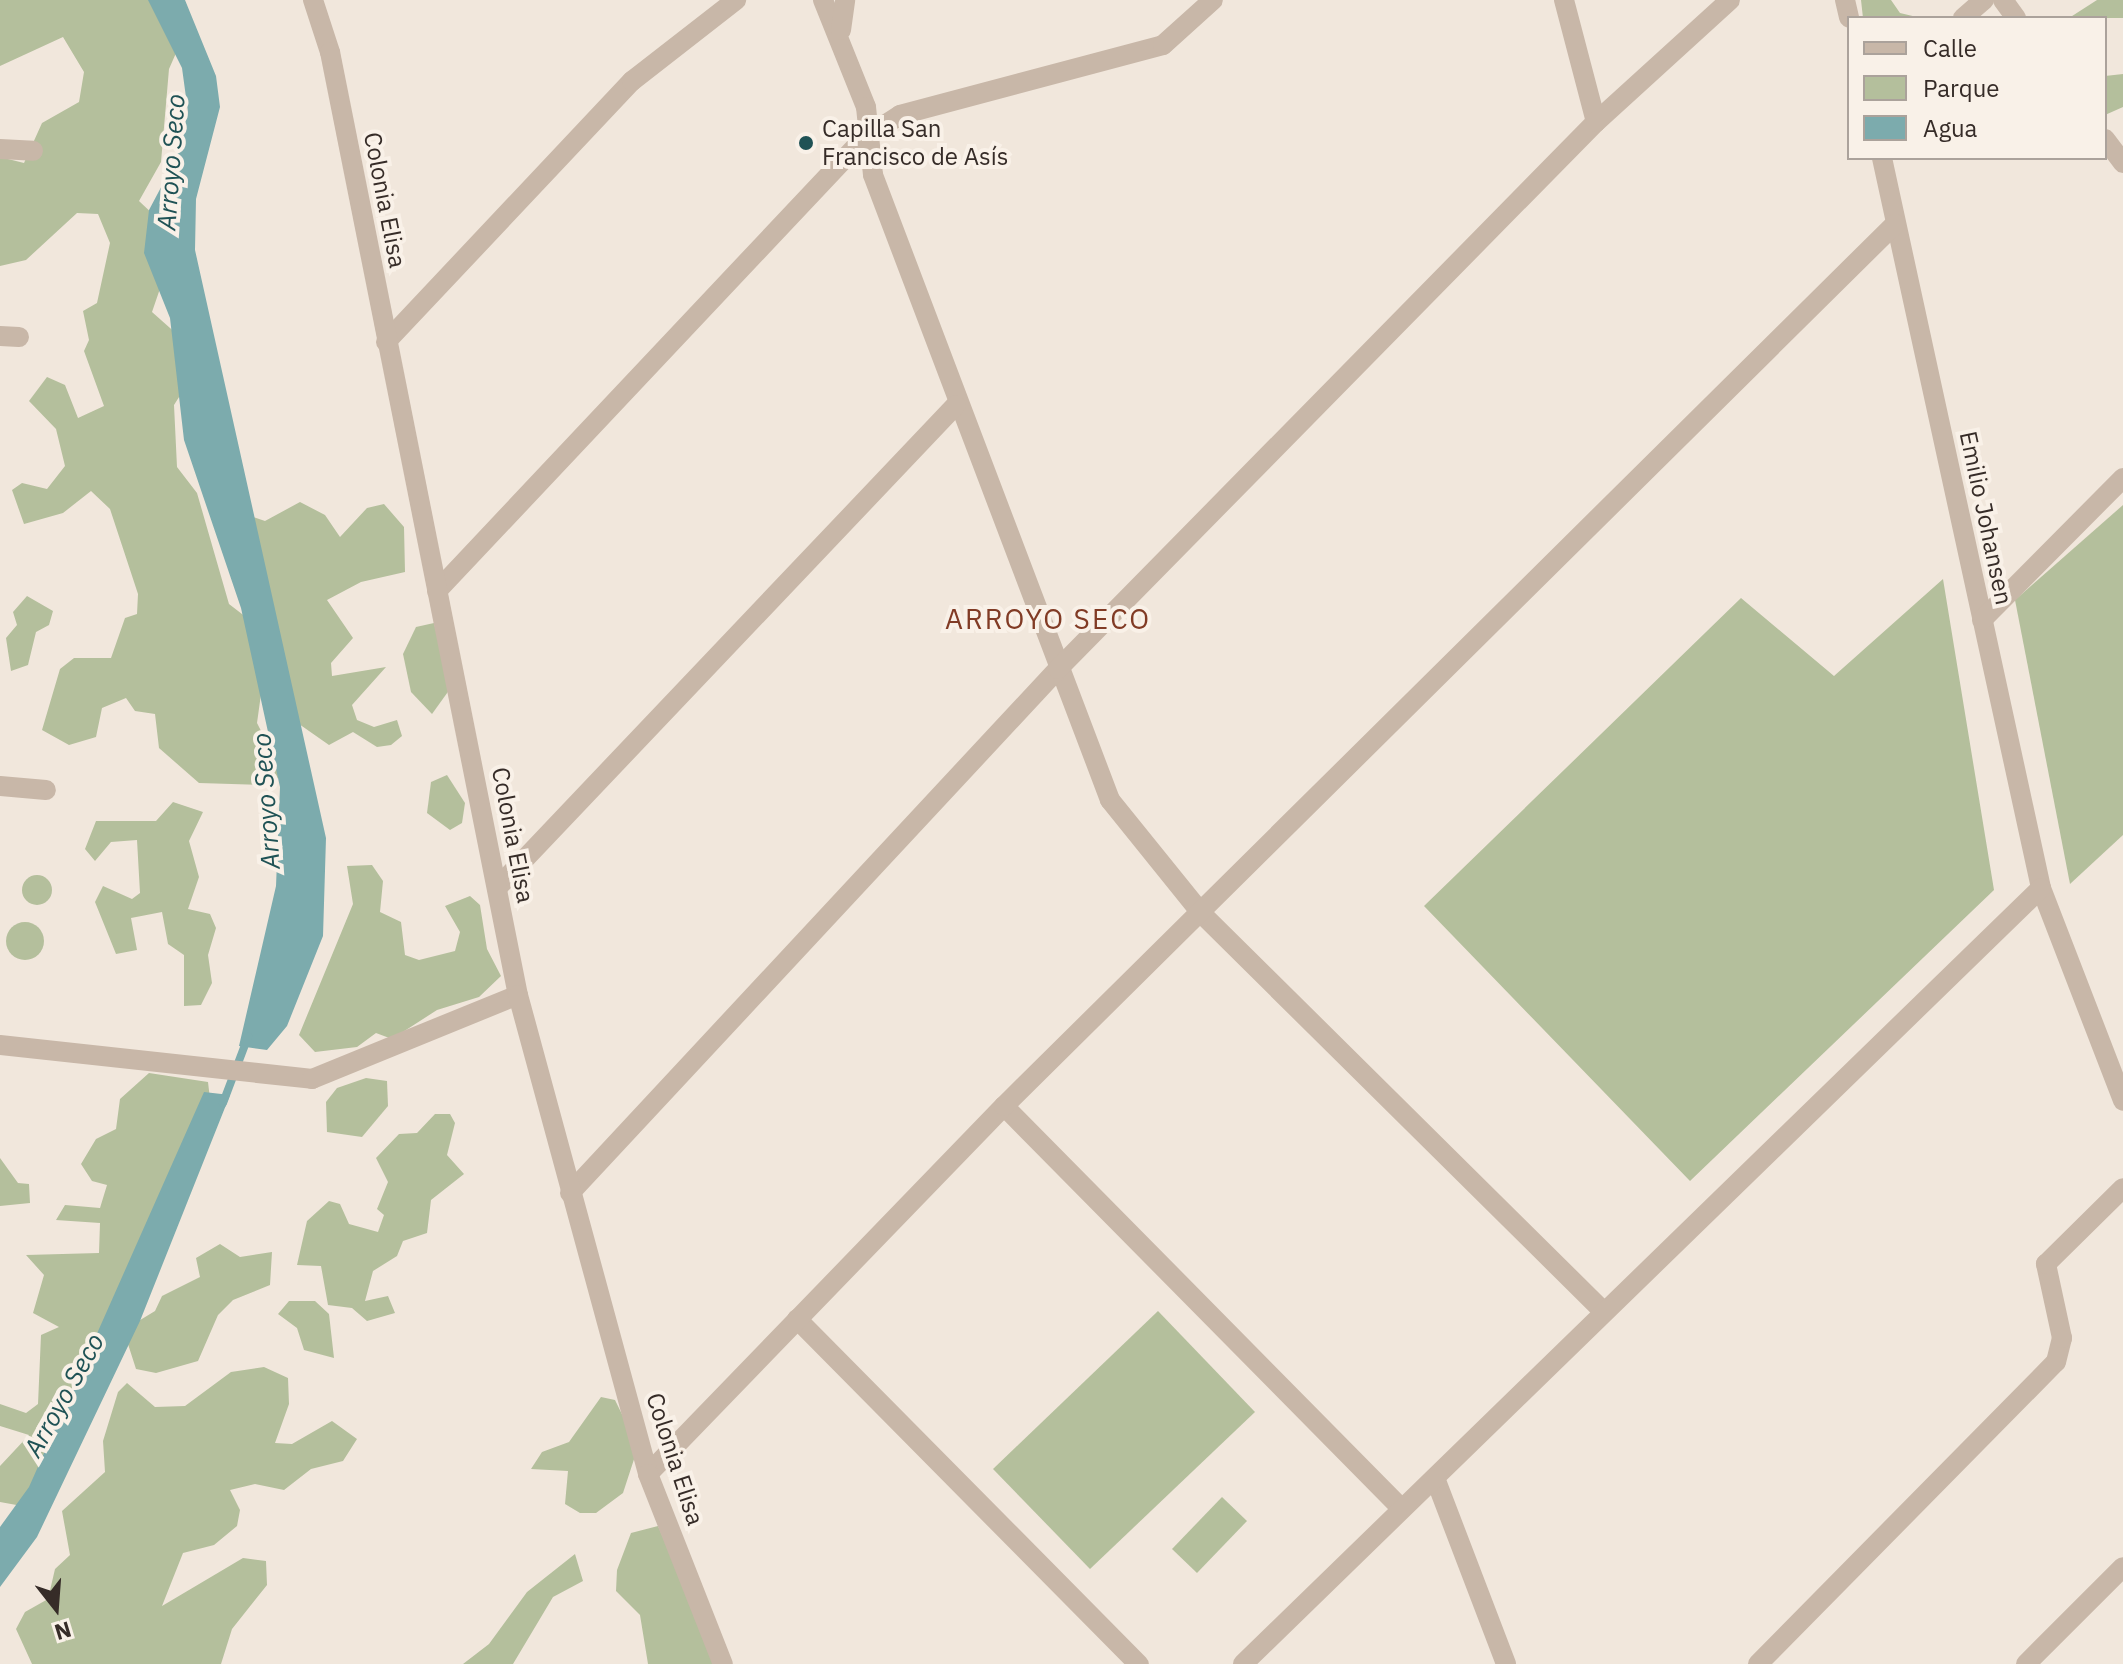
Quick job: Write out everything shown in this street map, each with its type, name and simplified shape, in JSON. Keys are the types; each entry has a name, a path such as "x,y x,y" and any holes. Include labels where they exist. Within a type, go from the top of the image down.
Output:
{"street":[{"name":"Colonia Elisa","path":"313,0 386,342 518,995 648,1474 723,1664"},
{"path":"386,342 632,81 736,0"},
{"path":"823,0 841,30 869,135 873,175 956,405 1110,800 1202,914 1603,1311"},
{"path":"841,30 845,0"},
{"path":"437,591 869,135 900,115 1163,45 1213,0"},
{"path":"1564,0 1596,122"},
{"path":"570,1193 1058,669 1596,122 1730,0"},
{"path":"1965,16 1984,0"},
{"path":"2107,142 2123,163"},
{"path":"0,149 33,151"},
{"name":"Emilio Johansen","path":"1882,160 2041,888 2123,1101"},
{"path":"648,1474 1004,1106 1202,914 1895,224"},
{"path":"497,888 956,405"},
{"path":"1982,620 2123,478"},
{"path":"0,786 46,790"},
{"path":"1243,1664 2041,888"},
{"path":"0,1045 312,1079 518,995"},
{"path":"1004,1106 1402,1509"},
{"path":"1758,1664 2056,1362 2062,1338 2046,1264 2123,1188"},
{"path":"797,1319 1139,1664"},
{"path":"1435,1478 1506,1664"},
{"path":"2026,1664 2123,1567"}],"green space":[{"path":"0,0 155,0 180,44 169,69 161,162 139,201 156,217 164,277 152,312 179,336 186,386 174,405 177,467 197,493 229,604 251,621 262,687 257,723 283,774 269,785 199,783 159,748 155,714 135,711 126,698 102,708 96,737 69,745 42,730 60,669 74,658 111,658 125,618 137,614 138,594 110,509 91,491 63,513 24,524 12,490 22,483 47,489 65,466 56,429 29,401 47,377 65,385 78,418 104,406 84,351 89,340 83,311 97,303 110,243 98,214 77,213 26,260 0,266 0,157 24,163 42,123 79,102 84,72 63,37 0,66"},
{"path":"1861,0 1891,0 1900,13 1913,16 1863,16"},
{"path":"2097,0 2123,0 2123,18 2072,16"},
{"path":"2123,74 2123,107 2107,114 2107,76"},
{"path":"300,502 325,515 340,537 367,508 384,504 404,527 405,572 361,582 327,600 353,638 331,663 332,676 386,667 352,705 357,720 374,727 397,720 402,736 391,745 377,747 353,732 329,745 299,724 247,515 265,521"},
{"path":"2123,505 2123,835 2070,884 2015,600"},
{"path":"1943,579 1994,890 1690,1181 1424,906 1741,598 1834,676"},
{"path":"27,596 53,611 49,625 36,632 28,665 11,671 6,638 17,625 13,612"},
{"path":"434,623 450,689 432,714 411,692 403,654 416,627"},
{"path":"447,775 465,803 462,823 450,830 427,813 431,782"},
{"path":"173,802 203,812 189,841 199,877 188,909 210,914 216,928 208,955 212,983 201,1005 184,1006 184,955 168,944 162,912 131,918 137,950 116,954 95,902 103,886 132,899 140,893 137,840 111,842 95,861 85,849 96,821 156,821"},
{"path":"372,865 383,881 380,912 401,922 405,955 419,960 455,951 460,932 445,906 470,896 480,905 487,949 501,976 479,997 437,1010 392,1039 376,1033 357,1047 315,1052 299,1035 353,904 347,866"},
{"path":"37,875 48,879 52,890 48,901 37,905 26,901 22,890 26,879"},
{"path":"25,922 39,927 44,941 39,955 25,960 11,955 6,941 11,927"},
{"path":"149,1073 208,1082 210,1099 145,1227 144,1245 22,1506 0,1502 0,1466 29,1435 0,1426 0,1404 26,1413 38,1404 41,1335 59,1327 33,1313 44,1275 26,1255 99,1253 100,1223 56,1220 65,1205 100,1208 107,1185 92,1181 81,1164 96,1139 116,1129 120,1099"},
{"path":"366,1078 387,1081 388,1106 362,1137 327,1132 326,1102 337,1088"},
{"path":"435,1114 450,1114 455,1123 447,1155 464,1174 431,1200 427,1233 403,1241 397,1256 373,1271 365,1301 388,1296 395,1313 367,1321 352,1308 328,1305 321,1266 297,1265 307,1221 329,1201 340,1204 349,1224 378,1232 384,1215 377,1209 388,1182 376,1158 399,1134 417,1133"},
{"path":"0,1158 18,1183 29,1184 30,1203 0,1206"},
{"path":"220,1244 240,1257 272,1252 270,1285 233,1300 218,1315 198,1361 156,1373 136,1369 127,1341 132,1325 155,1311 162,1296 200,1277 196,1258"},
{"path":"289,1301 315,1301 329,1314 334,1358 304,1350 297,1328 278,1314"},
{"path":"1158,1311 1255,1412 1090,1569 993,1469"},
{"path":"264,1367 288,1378 289,1404 275,1443 292,1444 332,1421 357,1439 343,1461 311,1469 284,1490 255,1484 230,1490 240,1510 237,1526 214,1545 183,1553 162,1606 243,1558 266,1561 267,1585 232,1629 221,1664 32,1664 16,1629 25,1612 48,1599 55,1569 70,1555 62,1511 105,1472 103,1441 118,1392 127,1383 155,1407 185,1406 231,1372"},
{"path":"601,1397 615,1400 638,1447 623,1493 596,1513 580,1513 565,1504 568,1471 531,1469 542,1452 569,1442"},
{"path":"1222,1497 1247,1521 1197,1573 1172,1549"},
{"path":"658,1526 719,1664 648,1664 640,1615 616,1591 617,1570 631,1533"},
{"path":"575,1554 583,1581 553,1597 513,1664 463,1664 489,1644 527,1592"}],"water":[{"path":"148,0 185,0 216,76 220,107 196,199 195,250 326,838 323,936 287,1026 267,1050 239,1046 276,886 280,787 241,608 184,440 170,318 144,253 149,210 176,159 188,112 182,68"},
{"path":"204,1092 230,1095 140,1321 37,1537 0,1587 0,1527 29,1487"}],"waterway":[{"name":"Arroyo Seco","path":"223,1103 248,1037"}],"place":[{"name":"Capilla San Francisco de Asís","path":"806,143"}],"district":[{"name":"ARROYO SECO","path":"1048,619"}]}
